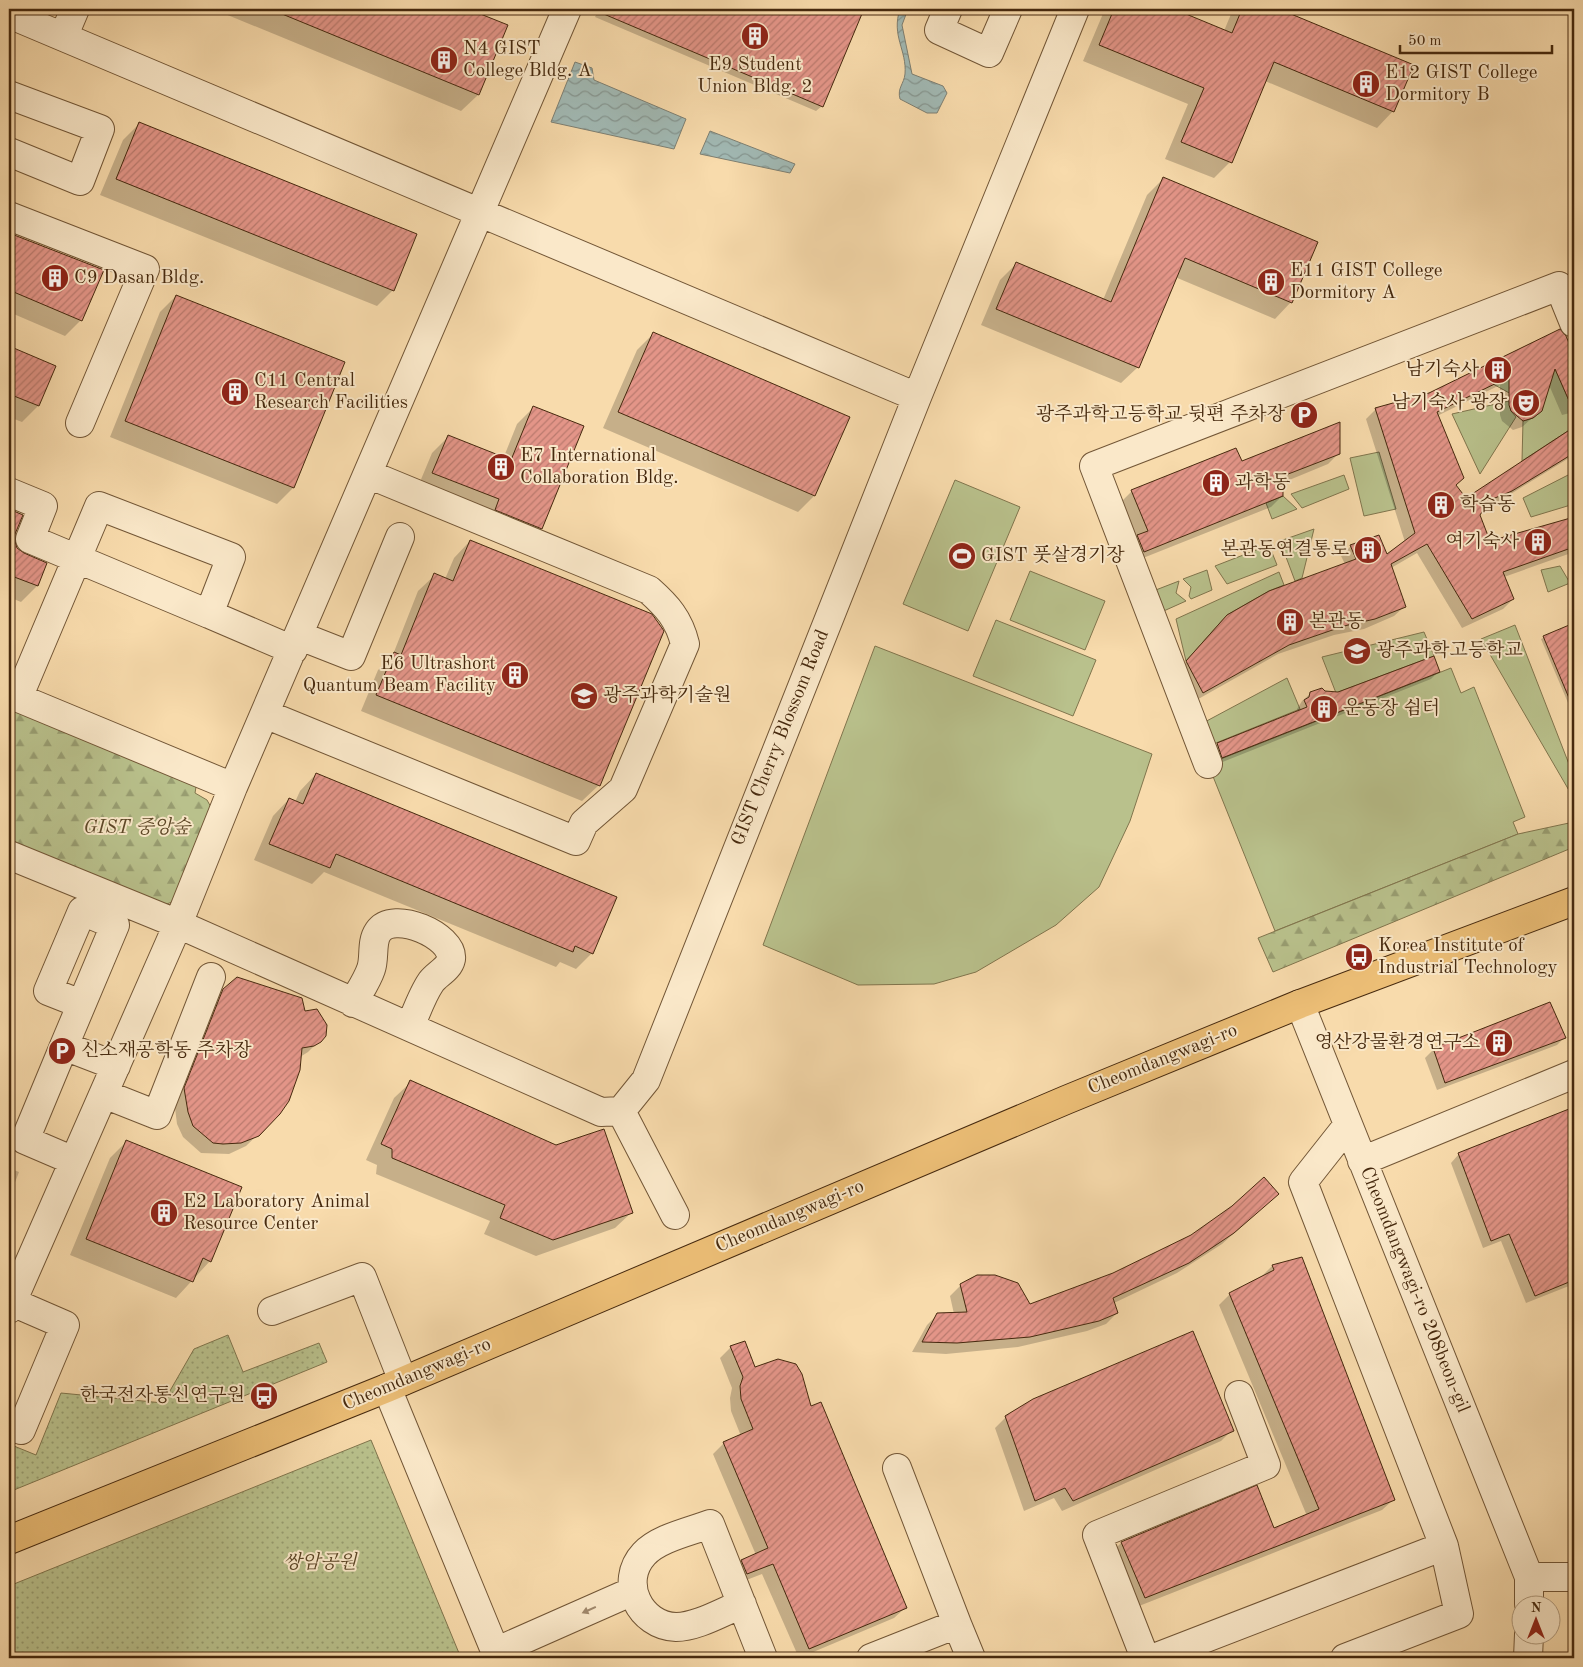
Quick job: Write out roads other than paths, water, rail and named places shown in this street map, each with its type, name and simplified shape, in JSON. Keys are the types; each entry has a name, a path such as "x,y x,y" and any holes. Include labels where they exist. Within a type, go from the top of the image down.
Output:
{"main road":[{"name":"Cheomdangwagi-ro","path":"9,1540 395,1385 1066,1100 1300,1004 1574,901"}],"street":[{"path":"64,35 75,9"},
{"path":"21,1430 65,1325 10,1305 178,924 233,787 567,9"},
{"path":"948,9 940,30 989,52 1008,9"},
{"name":"GIST Cherry Blossom Road","path":"621,1111 646,1080 917,397 1075,9"},
{"path":"9,14 64,35 917,397"},
{"path":"9,95 100,129 80,181 9,152"},
{"path":"9,216 144,269 80,423"},
{"path":"1208,764 1094,466 1559,286 1574,323"},
{"path":"265,714 576,841 584,822 622,789 685,644 680,626 668,606 649,590 368,474"},
{"path":"9,492 43,506 30,539 209,614 296,643 351,656 400,537"},
{"path":"209,614 231,557 99,506 14,696 233,787"},
{"path":"9,855 178,924 601,1112 621,1111 676,1214"},
{"path":"353,1003 371,969 377,933 383,926 393,922 419,928 439,938 448,948 451,960 448,967 429,985 410,1027"},
{"path":"104,1094 157,1115 211,977"},
{"path":"74,1161 25,1140 81,1004"},
{"name":"Cheomdangwagi-ro 208beon-gil","path":"1300,1004 1529,1577 1529,1594"},
{"path":"64,1046 116,1066"},
{"path":"1362,1160 1574,1074"},
{"path":"1345,1658 1459,1614 1444,1546 1303,1182 1348,1125"},
{"path":"272,1311 362,1277 395,1385 497,1655 637,1600"},
{"path":"1145,1658 1097,1534 1266,1464 1239,1395"},
{"path":"896,1468 971,1658"},
{"path":"742,1604 691,1624 678,1627 663,1625 650,1619 637,1600 632,1581 635,1568 643,1555 654,1546 710,1524 742,1604 763,1658"},
{"path":"1171,1655 1444,1546"},
{"path":"1529,1577 1574,1577"},
{"path":"528,1658 637,1600"},
{"path":"871,1658 957,1624"},
{"path":"1528,1644 1528,1658"}],"water":[{"path":"900,9 908,9 902,25 912,74 943,86 947,93 937,113 927,113 900,99 899,92 905,74 905,65 897,27"},
{"path":"575,62 592,68 594,80 686,119 674,149 551,122"},
{"path":"710,131 795,164 790,173 700,154"}],"place":[{"name":"E9 Student Union Bldg. 2","path":"755,36"},
{"name":"N4 GIST College Bldg. A","path":"444,60"},
{"name":"E12 GIST College Dormitory B","path":"1366,84"},
{"name":"C9 Dasan Bldg.","path":"55,278"},
{"name":"E11 GIST College Dormitory A","path":"1271,282"},
{"name":"남기숙사","path":"1498,370"},
{"name":"C11 Central Research Facilities","path":"235,392"},
{"name":"남기숙사 광장","path":"1526,403"},
{"name":"광주과학고등학교 뒷편 주차장","path":"1304,415"},
{"name":"E7 International Collaboration Bldg.","path":"501,467"},
{"name":"과학동","path":"1216,483"},
{"name":"학습동","path":"1441,505"},
{"name":"여기숙사","path":"1538,542"},
{"name":"본관동연결통로","path":"1368,550"},
{"name":"GIST 풋살경기장","path":"962,556"},
{"name":"본관동","path":"1290,622"},
{"name":"광주과학고등학교","path":"1357,651"},
{"name":"E6 Ultrashort Quantum Beam Facility","path":"515,675"},
{"name":"광주과학기술원","path":"584,696"},
{"name":"운동장 쉼터","path":"1324,709"},
{"name":"Korea Institute of Industrial Technology","path":"1359,957"},
{"name":"영산강물환경연구소","path":"1499,1043"},
{"name":"신소재공학동 주차장","path":"62,1051"},
{"name":"E2 Laboratory Animal Resource Center","path":"164,1213"},
{"name":"한국전자통신연구원","path":"264,1396"}],"park label":[{"name":"GIST 중앙숲","path":"137,828"},
{"name":"쌍암공원","path":"320,1563"}]}
